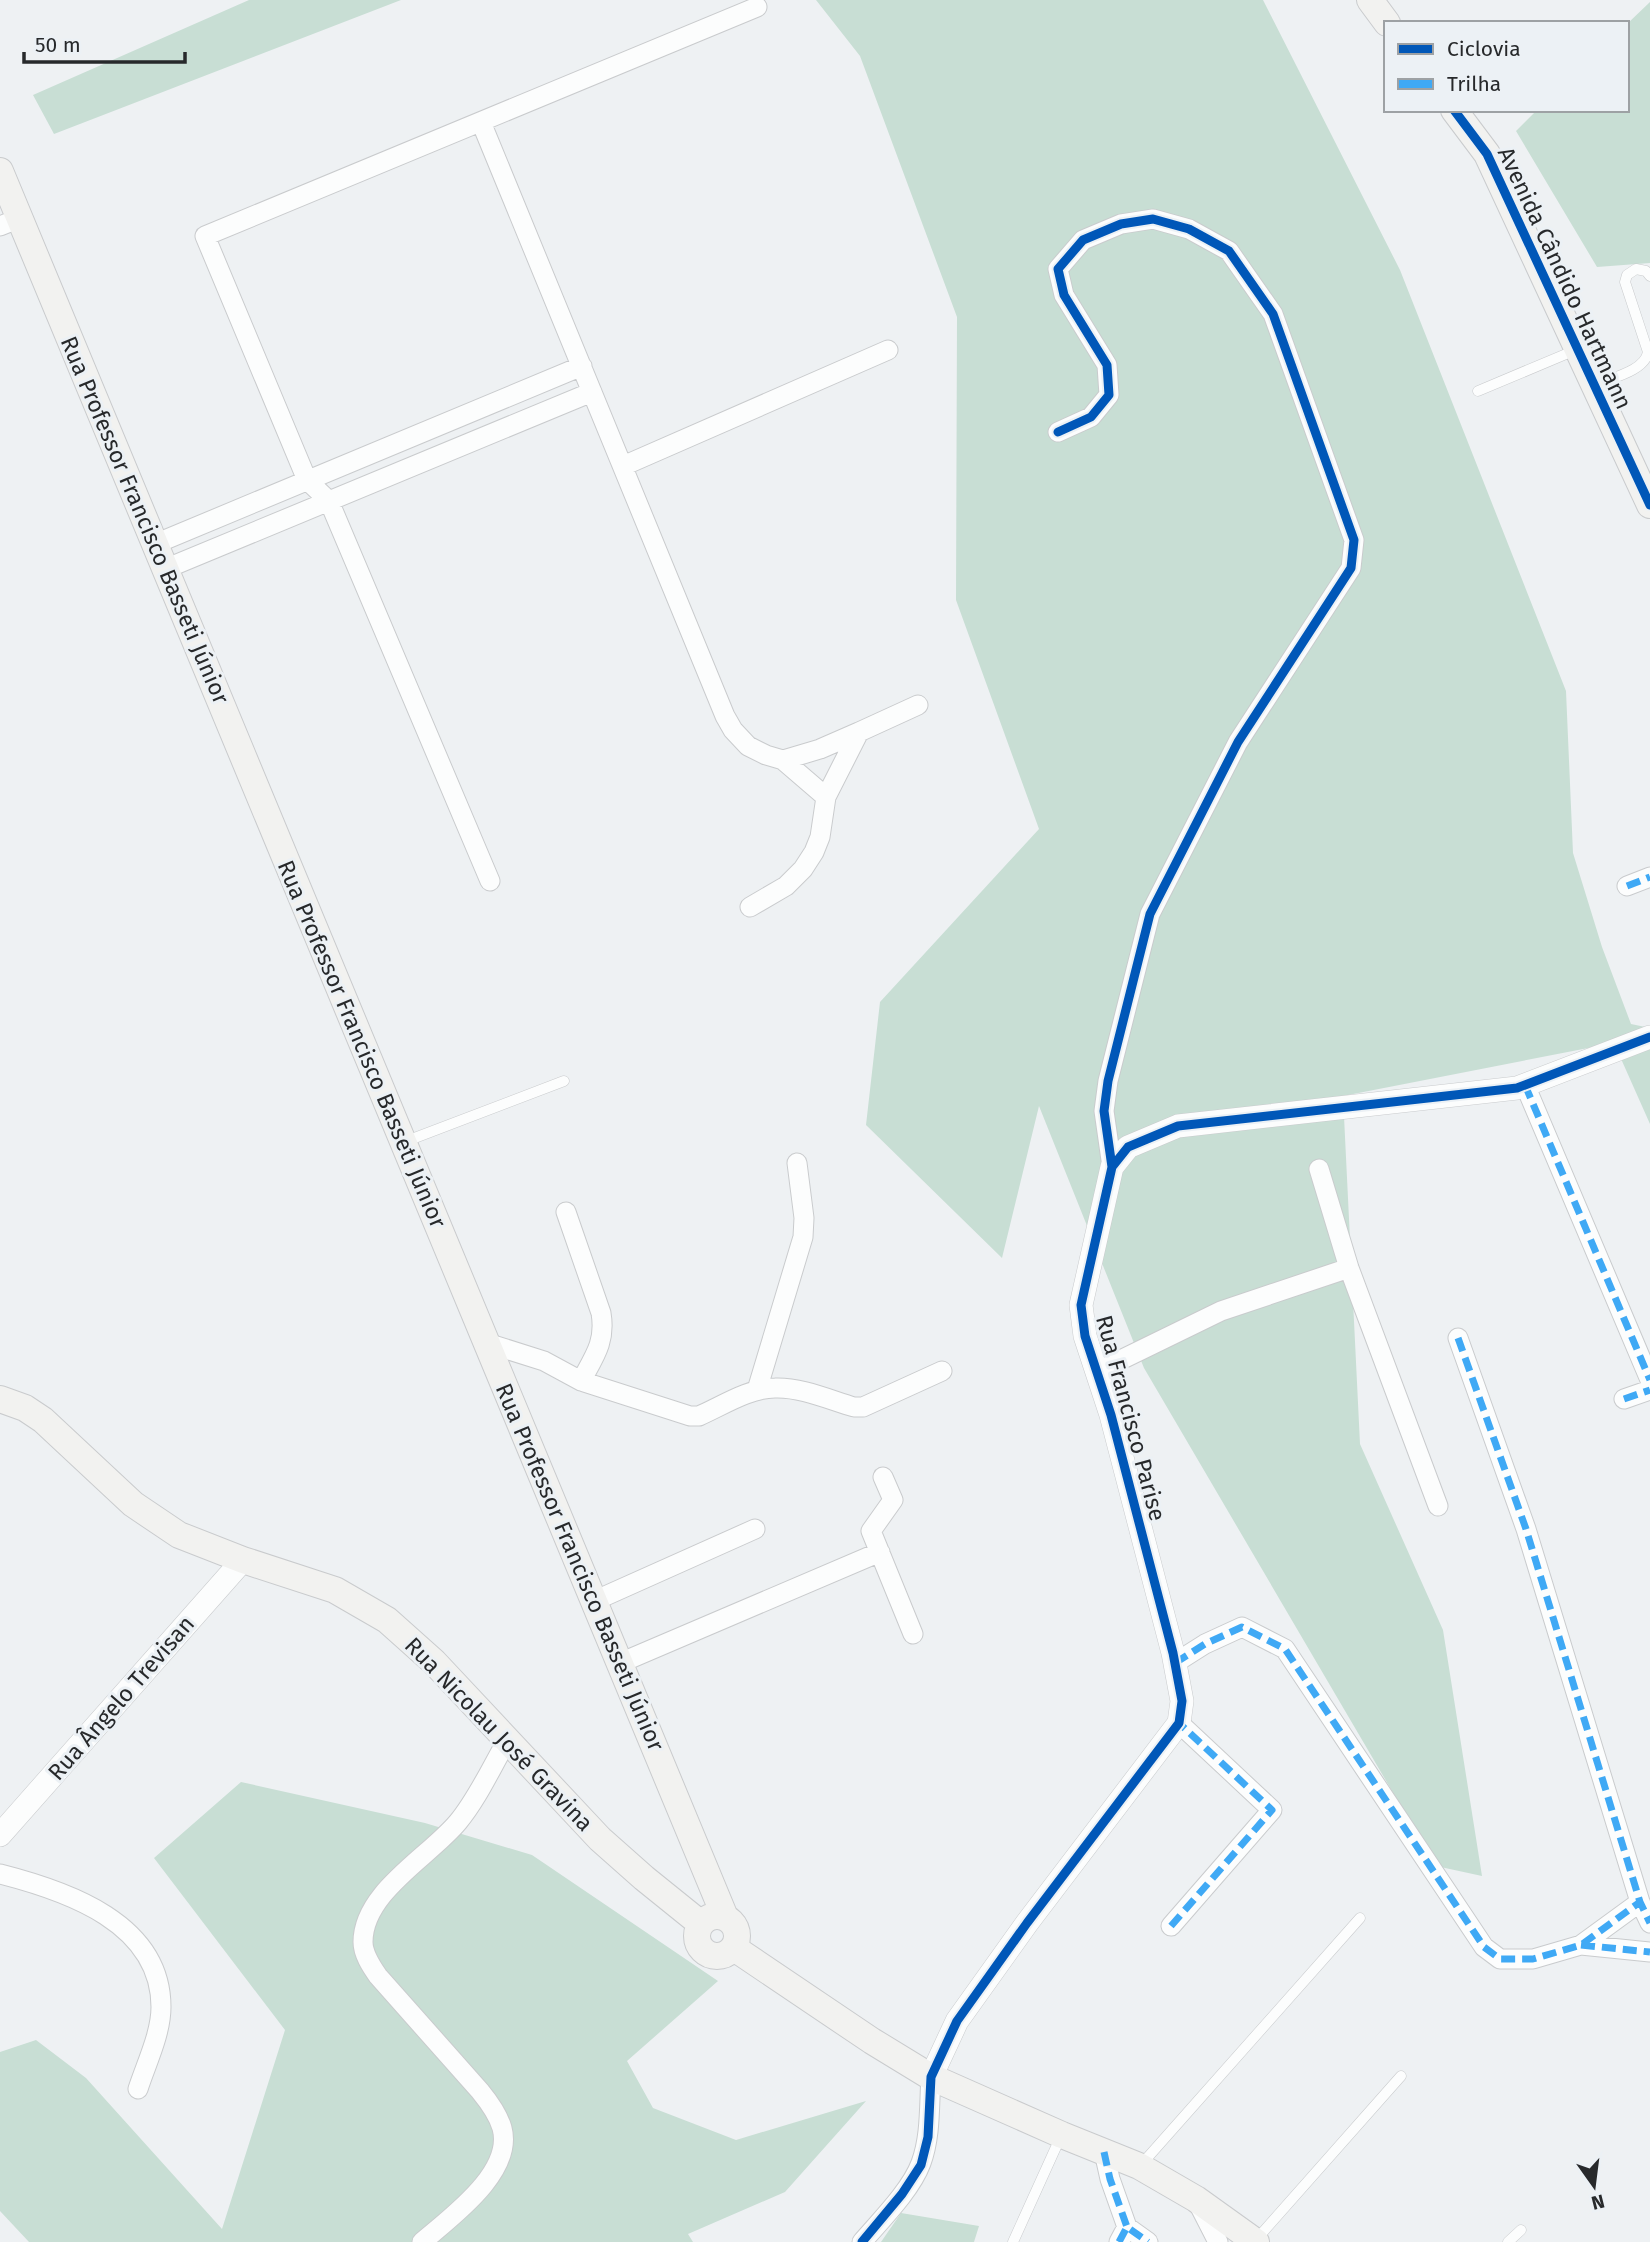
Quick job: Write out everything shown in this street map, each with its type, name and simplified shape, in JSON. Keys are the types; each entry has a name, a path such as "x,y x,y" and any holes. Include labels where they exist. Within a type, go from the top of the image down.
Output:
{"main road":[{"path":"1370,0 1386,21"},
{"name":"Avenida Cândido Hartmann","path":"1456,112 1488,154 1595,385 1645,479 1650,505"},
{"name":"Rua Professor Francisco Basseti Júnior","path":"0,171 10,222 155,544 620,1663 713,1920"},
{"name":"Rua Nicolau José Gravina","path":"0,1399 43,1420 133,1504 179,1535 243,1560 335,1590 387,1620 434,1662 600,1839 713,1920"},
{"path":"713,1920 730,1920 737,1930 734,1948 722,1955 708,1954 697,1938 713,1920"},
{"path":"734,1948 872,2041 931,2077 1139,2166 1196,2199 1255,2241"}],"street":[{"path":"490,881 329,501 307,480 205,236 757,7"},
{"path":"481,122 725,716 733,730 748,746 783,760 826,797"},
{"path":"1058,432 1091,417 1109,395 1107,365 1064,295 1058,269 1083,240 1121,225 1153,219 1189,229 1230,251 1273,314 1354,540 1351,568 1238,742 1150,914 1108,1081 1104,1111 1112,1167"},
{"path":"623,466 888,350"},
{"path":"155,544 582,366"},
{"path":"165,569 592,392"},
{"path":"783,760 820,749 918,705"},
{"path":"750,907 786,886 803,869 814,852 820,837 826,797 859,732"},
{"path":"1627,886 1650,877"},
{"path":"1112,1167 1128,1147 1178,1126 1517,1088 1650,1037"},
{"path":"1525,1085 1650,1380"},
{"path":"757,1390 803,1237 804,1218 797,1163"},
{"name":"Rua Francisco Parise","path":"1112,1167 1081,1305 1084,1336 1111,1415 1175,1663 1182,1701 1179,1723"},
{"path":"1319,1169 1349,1268 1438,1506"},
{"path":"566,1212 601,1313 603,1328 602,1341 581,1381"},
{"path":"1096,1372 1221,1311 1349,1268"},
{"path":"1458,1338 1526,1528 1640,1902 1650,1923"},
{"path":"487,1343 544,1361 581,1381 690,1416 699,1416 757,1390 774,1388 789,1389 854,1407 863,1406 942,1371"},
{"path":"1625,1399 1650,1390"},
{"path":"883,1477 893,1500 871,1531 913,1633"},
{"path":"594,1601 755,1529"},
{"path":"620,1663 880,1552"},
{"name":"Rua Ângelo Trevisan","path":"0,1835 243,1560"},
{"path":"1175,1663 1205,1644 1242,1627 1285,1649 1484,1947 1500,1959 1533,1959 1581,1945 1640,1902"},
{"path":"862,2242 902,2194 921,2165 928,2137 931,2077 957,2021 1027,1923 1179,1723 1272,1810 1171,1926"},
{"path":"422,2242 489,2178 501,2154 503,2130 495,2111 480,2091 378,1976 368,1961 363,1944 365,1926 388,1889 457,1823 508,1739"},
{"path":"0,1874 69,1896 103,1912 132,1936 150,1960 159,1982 161,2009 138,2089"},
{"path":"1581,1945 1650,1952"},
{"path":"1104,2152 1123,2235 1148,2242"},
{"path":"1196,2199 1218,2242"}],"lane":[{"path":"1595,385 1640,365 1647,358 1648,352 1625,282 1627,275 1636,269 1646,271 1650,276"},
{"path":"1478,391 1578,349"},
{"path":"403,1142 564,1081"},
{"path":"1139,2166 1360,1918"},
{"path":"1255,2241 1401,2076"},
{"path":"1013,2242 1062,2135"},
{"path":"1508,2242 1521,2230"}],"green space":[{"path":"249,0 401,0 54,134 33,95"},
{"path":"816,0 1263,0 1400,270 1566,691 1573,853 1602,947 1631,1024 1650,1028 1650,1124 1614,1043 1343,1096 1360,1444 1443,1630 1482,1876 1436,1866 1144,1368 1039,1106 1002,1258 866,1125 880,1002 1039,829 956,600 957,317 860,56"},
{"path":"1650,2 1650,263 1597,267 1516,131 1535,112 1629,112 1629,22"},
{"path":"241,1782 425,1823 532,1855 718,1981 627,2061 653,2108 736,2140 866,2101 785,2192 688,2234 693,2242 29,2242 0,2211 0,2052 36,2040 86,2078 222,2229 285,2030 154,1858"},
{"path":"901,2213 979,2226 974,2242 881,2242"}],"marked path":[{"path":"1627,886 1650,877"},
{"path":"1525,1085 1650,1380"},
{"path":"1458,1338 1526,1529 1640,1902 1650,1923"},
{"path":"1624,1399 1650,1390"},
{"path":"1175,1663 1205,1644 1242,1627 1285,1649 1484,1947 1500,1959 1533,1959 1581,1945 1640,1902"},
{"path":"1171,1926 1272,1810 1179,1723"},
{"path":"1581,1945 1650,1952"},
{"path":"1104,2152 1110,2179 1127,2227"},
{"path":"1119,2242 1127,2227 1148,2242"}],"cycle path":[{"path":"1456,112 1487,154 1650,505"},
{"path":"1058,432 1091,417 1109,395 1107,365 1064,295 1058,269 1083,240 1121,224 1153,219 1189,229 1229,251 1273,314 1354,540 1351,568 1238,742 1150,914 1108,1081 1104,1111 1112,1167"},
{"path":"862,2242 902,2194 921,2165 928,2137 931,2077 957,2021 1027,1923 1179,1723 1182,1701 1173,1653 1111,1415 1085,1336 1081,1305 1112,1167 1128,1147 1178,1126 1517,1088 1650,1037"}]}
